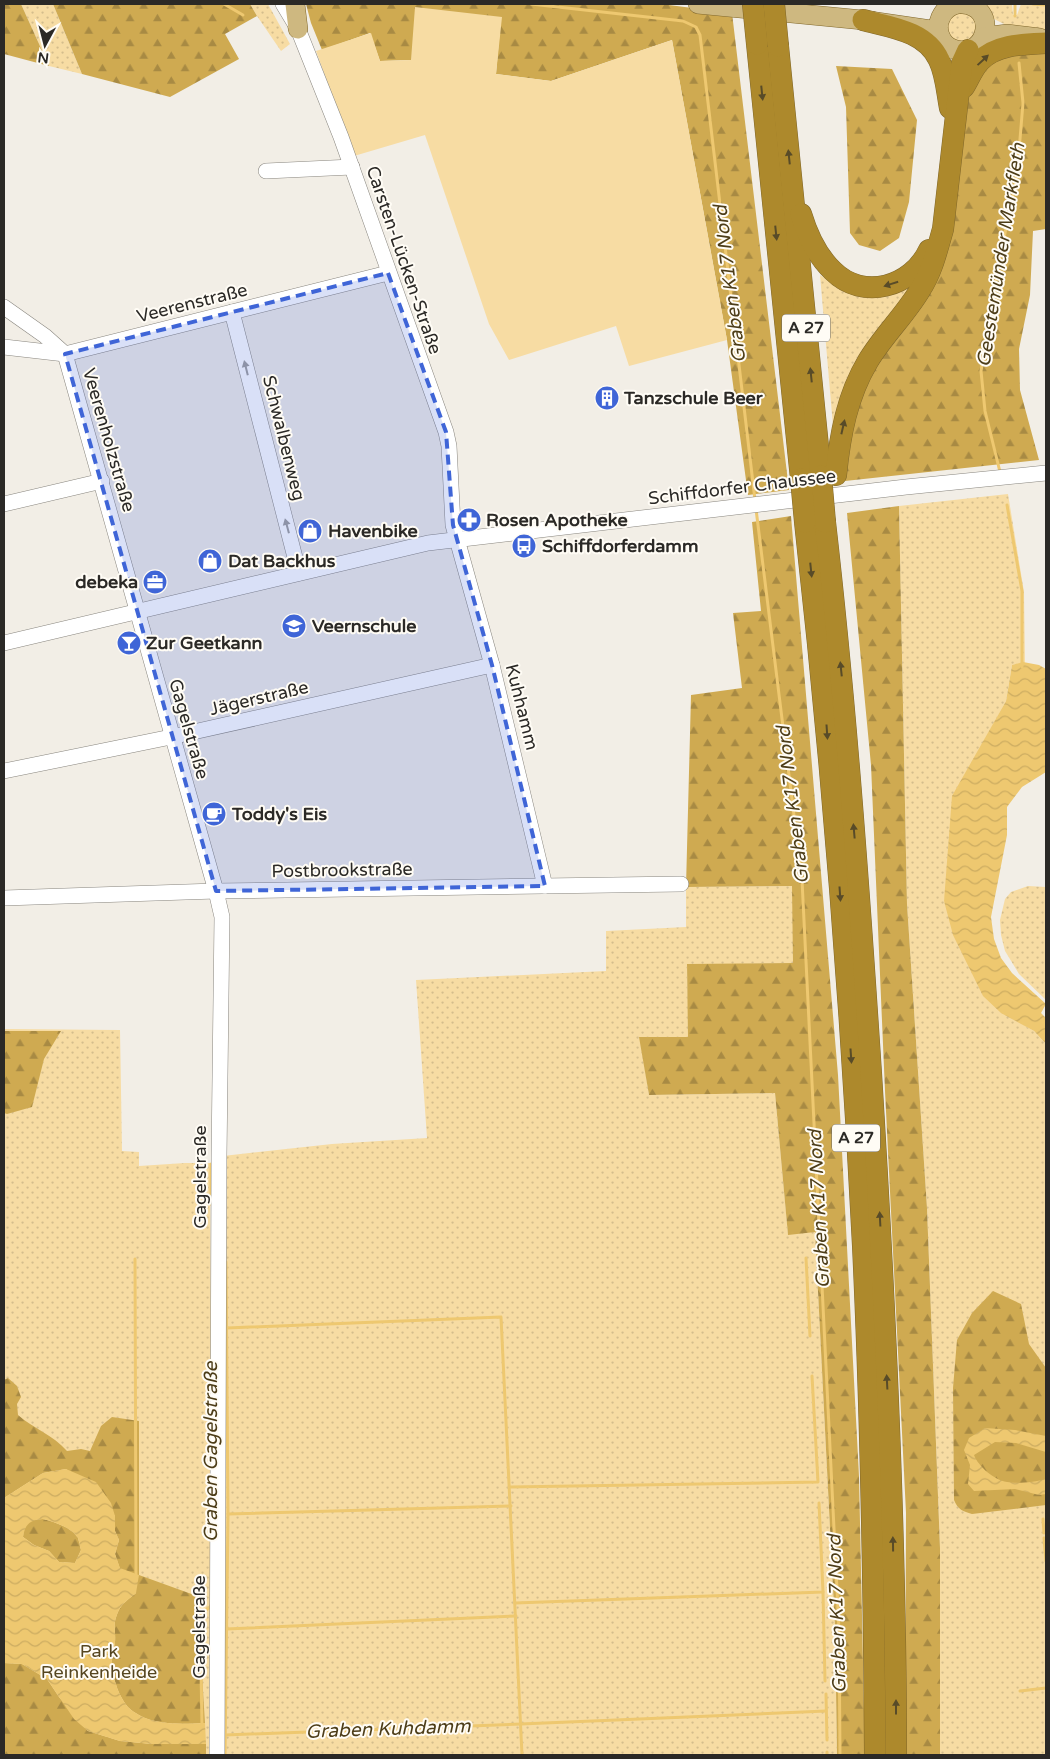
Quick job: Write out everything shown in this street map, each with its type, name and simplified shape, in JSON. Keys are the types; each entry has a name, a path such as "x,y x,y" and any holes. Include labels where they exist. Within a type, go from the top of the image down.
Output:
{"highway":[{"name":"A 27","path":"753,4 767,45 791,180 819,477 824,691 845,960 863,1246 873,1528 875,1755"},
{"name":"A 27","path":"774,4 767,45 819,477"},
{"path":"821,520 819,477 841,431 846,410 857,382 879,345 921,289 930,272 936,254 942,229 953,105 939,60 932,49 920,38 863,20"},
{"path":"791,180 805,226 825,263 834,272 856,286 872,288 889,286 902,281 913,273 928,253 934,239 953,105 972,40"},
{"path":"953,105 980,60 995,51 1012,45 1046,41"},
{"name":"A 27","path":"821,520 834,594 860,897 878,1184 890,1463 896,1663 896,1755"}],"main road":[{"path":"295,4 298,29"},
{"path":"698,4 863,20 939,23"},
{"path":"806,4 920,17 939,23"},
{"path":"958,4 949,7 939,23 940,38 945,44 1007,34 1046,41"},
{"path":"963,4 969,4 980,12 972,40"}],"street":[{"name":"Carsten-Lücken-Straße","path":"283,4 298,29 352,167 388,273 446,432 453,525 457,538"},
{"path":"266,171 352,167"},
{"name":"Veerenstraße","path":"4,347 65,354 388,273"},
{"name":"Veerenholzstraße","path":"4,307 45,336 65,354 138,611"},
{"name":"Schwalbenweg","path":"232,312 299,573"},
{"name":"Schiffdorfer Chaussee","path":"4,643 428,543 457,538 1046,473"},
{"path":"4,504 102,481"},
{"name":"Kuhhamm","path":"457,538 492,665 545,886"},
{"name":"Gagelstraße","path":"138,611 222,917 218,1167 217,1755"},
{"name":"Jägerstraße","path":"4,771 172,737 492,665"},
{"name":"Postbrookstraße","path":"4,898 216,891 680,884"}],"highlighted area":[{"path":"388,273 446,432 453,525 492,665 545,886 216,891 65,354"}],"green space":[{"path":"4,4 21,4 49,66 4,54"},
{"path":"21,4 53,4 82,74 49,66"},
{"path":"53,4 250,4 257,16 225,34 239,59 170,97 82,74"},
{"path":"250,4 268,4 290,44 281,51"},
{"path":"306,4 661,4 732,13 789,490 748,495 727,340 672,40 551,81 496,74 501,17 411,60 380,61 370,33 322,50 311,23"},
{"path":"982,4 1012,4 1013,15 1017,15 1021,4 1046,4 1046,30 1004,24 992,18"},
{"path":"415,7 502,17 496,74 551,81 672,40 727,340 629,366 616,326 509,360 489,324 425,135 354,156 316,51 371,33 380,61 411,60"},
{"path":"962,9 978,20 973,39 962,43 950,38 946,21"},
{"path":"1046,50 1046,229 1033,231 1030,295 1019,349 1020,390 1039,460 845,481 851,427 858,400 887,348 928,295 971,86 998,56"},
{"path":"836,66 892,69 917,120 909,202 899,238 880,251 859,245 850,233 846,107"},
{"path":"820,275 838,287 915,282 833,426"},
{"path":"1008,494 1024,592 1025,663 1012,665 1006,701 985,739 944,901 1022,1024 1034,1031 1046,1044 1046,1755 940,1755 940,1548 927,1208 907,904 899,506"},
{"path":"899,506 907,904 927,1208 940,1548 940,1755 905,1755 906,1513 871,765 847,513"},
{"path":"791,516 838,1075 859,1476 865,1755 837,1755 835,1627 815,1232 788,1235 775,1093 649,1095 639,1037 688,1037 687,964 793,963 792,886 686,887 691,695 742,688 733,613 761,611 752,522"},
{"path":"793,886 793,963 687,965 689,1037 640,1037 649,1095 775,1093 788,1234 815,1231 835,1627 837,1755 221,1755 223,1156 332,1144 427,1138 416,980 606,971 606,931 686,927 686,887"},
{"path":"1028,886 1046,887 1046,1000 1019,974 1005,951 1001,935 1000,920 1005,899 1011,892"},
{"name":"Park Reinkenheide","path":"4,1029 120,1030 122,1151 139,1152 139,1166 210,1163 213,1755 4,1755"},
{"path":"4,1031 61,1031 44,1059 32,1107 7,1114 4,1113"},
{"path":"993,1291 1021,1304 1029,1344 1046,1368 1046,1505 972,1514 961,1510 954,1500 953,1388 957,1340 972,1313"},
{"path":"8,1378 17,1386 21,1397 17,1404 18,1415 62,1445 67,1451 81,1449 90,1451 101,1426 112,1417 139,1421 139,1575 197,1596 205,1723 168,1723 150,1720 129,1708 118,1691 112,1662 115,1645 115,1621 122,1606 136,1593 131,1573 120,1569 115,1554 119,1540 115,1531 115,1516 66,1469 43,1473 4,1498 4,1380"},
{"path":"43,1519 67,1528 78,1538 81,1550 75,1563 59,1562 49,1551 34,1545 23,1537 24,1527 31,1520"},
{"path":"4,1663 22,1664 47,1679 59,1697 88,1731 120,1741 152,1744 206,1744 206,1755 4,1755"}],"water":[{"path":"1023,662 1039,665 1046,669 1046,772 1022,787 1007,807 1007,835 991,917 994,939 1001,958 1012,973 1046,1004 1041,1013 1046,1018 1046,1044 1034,1031 1001,1013 983,996 953,935 944,901 952,796 1006,701 1012,665"},
{"path":"985,1428 1015,1430 1046,1436 1046,1452 1016,1443 995,1442 974,1455 987,1472 1002,1481 1021,1483 1046,1479 1046,1494 1039,1495 1015,1489 974,1491 968,1484 970,1465 964,1450 969,1438"},
{"path":"66,1469 96,1482 111,1503 115,1516 115,1531 119,1540 115,1554 120,1568 139,1575 136,1593 122,1606 115,1621 115,1645 112,1665 116,1684 125,1703 134,1712 150,1720 168,1723 205,1723 206,1744 152,1744 120,1741 88,1731 74,1719 47,1679 22,1664 4,1663 4,1498 43,1473","holes":["43,1519 67,1528 78,1538 81,1550 75,1563 59,1562 49,1551 34,1545 23,1537 25,1529 31,1522"]}],"waterway":[{"name":"Graben K17 Nord","path":"224,4 243,15"},
{"name":"Graben K17 Nord","path":"531,4 683,21 696,27 700,35 755,500"},
{"name":"Geestemünder Markfleth","path":"1015,4 1015,16"},
{"path":"1033,4 1046,5"},
{"name":"Geestemünder Markfleth","path":"1000,472 985,411 981,371 999,262 1017,175 1023,103 1019,63"},
{"name":"Geestemünder Markfleth","path":"1007,505 1022,591 1022,667"},
{"name":"Graben K17 Nord","path":"756,509 802,880 839,1630 840,1755"},
{"name":"Graben Gagelstraße","path":"211,1164 211,1204"},
{"path":"806,1258 810,1336"},
{"path":"135,1259 136,1574"},
{"path":"225,1755 228,1514 226,1262"},
{"path":"227,1328 501,1317 522,1755"},
{"path":"510,1487 818,1482 812,1376"},
{"path":"515,1603 823,1592 819,1503"},
{"path":"228,1514 511,1506"},
{"path":"1043,1519 1044,1533"},
{"path":"1044,1538 1046,1561"},
{"path":"823,1592 825,1681"},
{"name":"Graben Gagelstraße","path":"202,1726 200,1615 211,1605"},
{"path":"226,1629 516,1616"},
{"path":"1020,1691 1046,1688"},
{"path":"826,1694 827,1740"},
{"name":"Graben Kuhdamm","path":"225,1735 826,1711"}],"place":[{"name":"Tanzschule Beer","path":"607,398"},
{"name":"Rosen Apotheke","path":"469,520"},
{"name":"Havenbike","path":"310,531"},
{"name":"Schiffdorferdamm","path":"524,546"},
{"name":"Dat Backhus","path":"210,561"},
{"name":"debeka","path":"155,582"},
{"name":"Veernschule","path":"294,626"},
{"name":"Zur Geetkann","path":"129,643"},
{"name":"Toddy's Eis","path":"214,814"}]}
